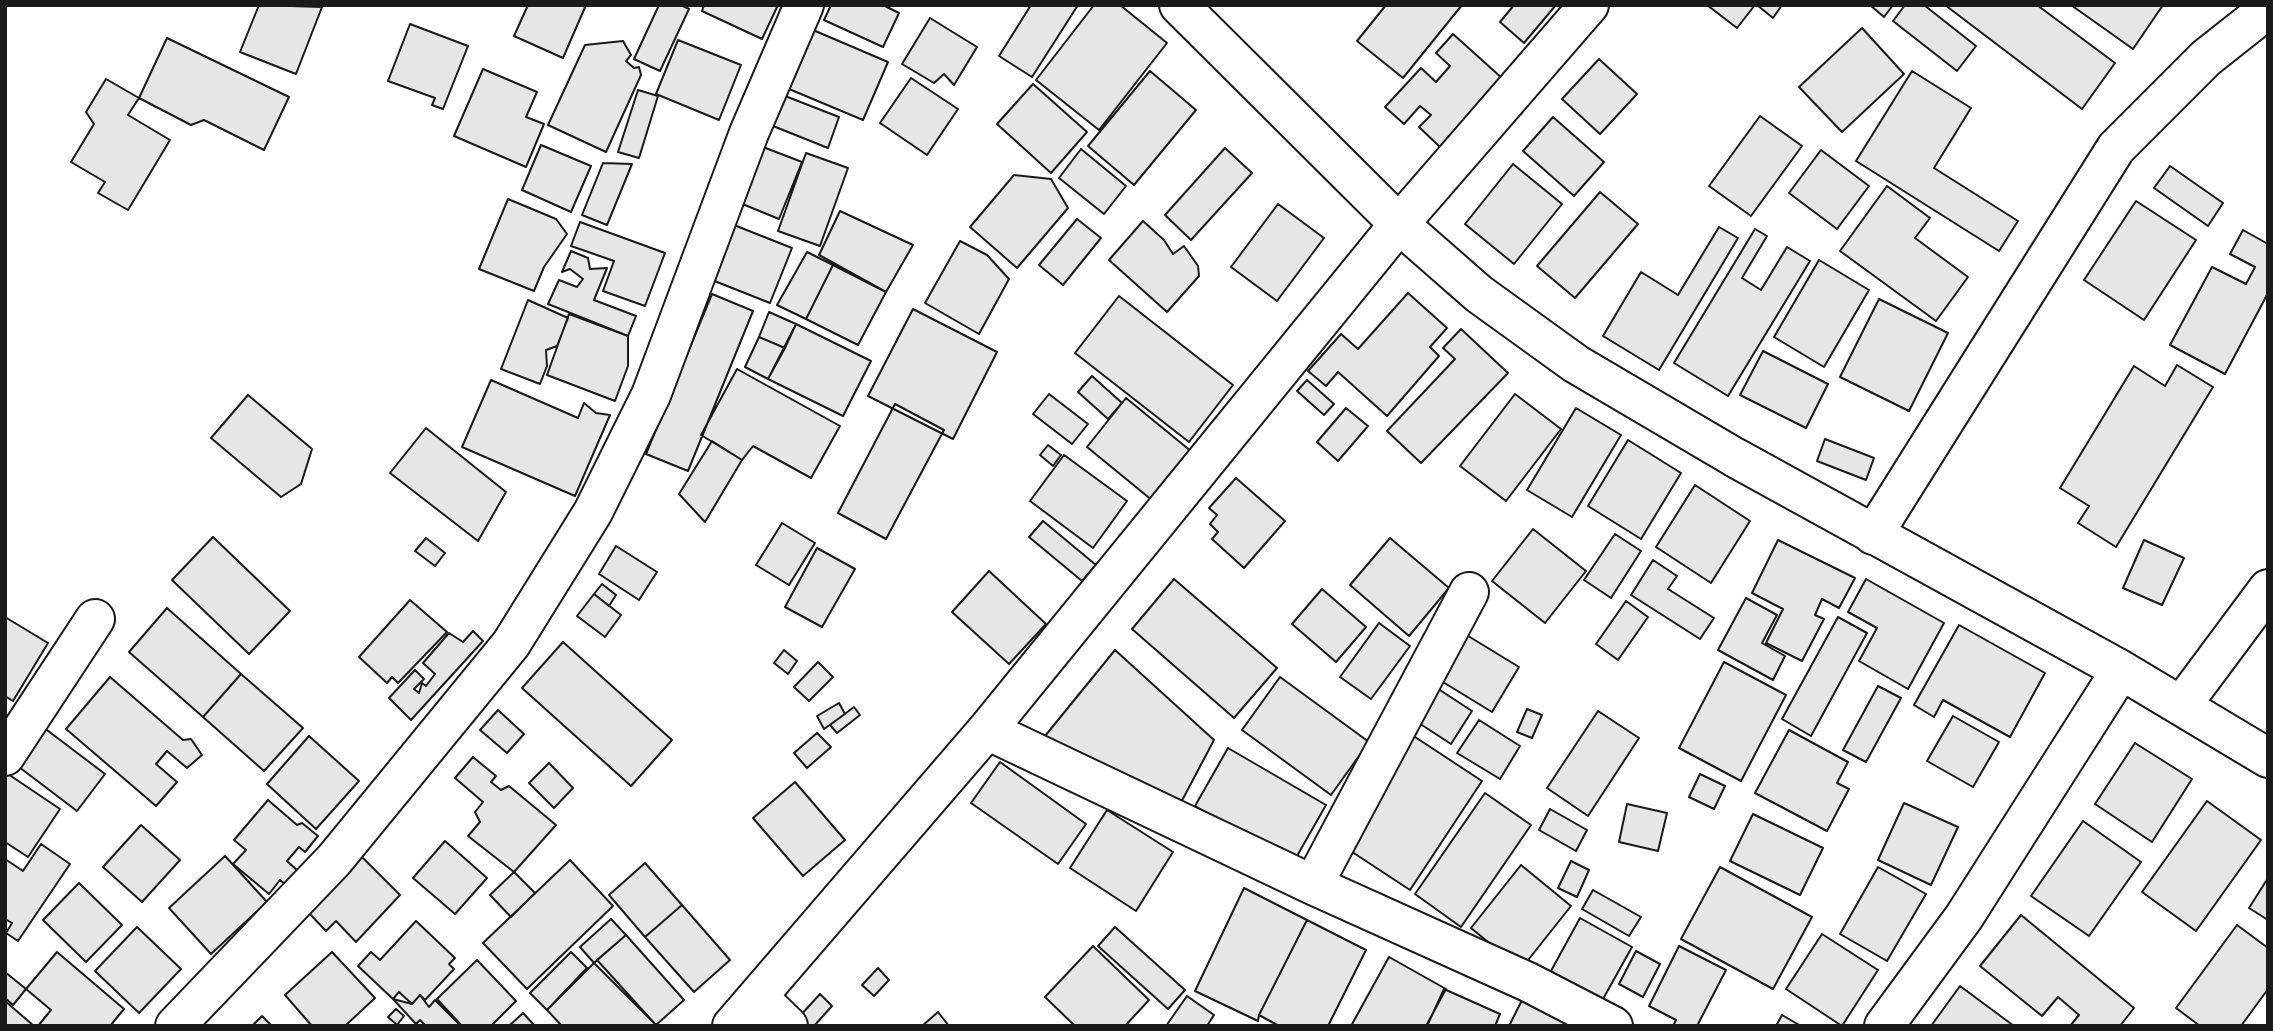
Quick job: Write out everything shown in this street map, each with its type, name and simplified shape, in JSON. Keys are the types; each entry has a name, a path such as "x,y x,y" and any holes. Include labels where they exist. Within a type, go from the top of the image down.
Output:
{"street":[{"path":"175,1026 334,860 510,645 593,512 652,395 749,133 804,5"},
{"path":"1179,5 1399,224 1479,295 1576,364 1874,535 2121,670 2268,758"},
{"path":"732,1026 987,730 1399,224 1589,5"},
{"path":"1874,535 2116,148 2206,58 2268,9"},
{"path":"2181,706 2268,589"},
{"path":"1313,885 1469,592"},
{"path":"5,756 95,619"},
{"path":"1884,1026 1964,917 2121,670"},
{"path":"987,730 1313,885 1528,982 1614,1026"},
{"path":"758,997 788,1026"}],"building":[{"path":"259,5 322,7 296,74 240,52"},
{"path":"528,5 586,5 563,58 514,36"},
{"path":"659,5 681,5 689,9 660,71 634,59"},
{"path":"704,5 778,5 762,39 702,11"},
{"path":"831,5 883,5 899,13 883,47 824,20"},
{"path":"1031,5 1078,5 1032,77 999,56"},
{"path":"1094,5 1120,5 1167,43 1099,130 1036,80"},
{"path":"1386,5 1462,5 1403,78 1357,41"},
{"path":"1514,5 1556,5 1524,43 1500,22"},
{"path":"1707,5 1755,5 1737,28"},
{"path":"1757,5 1782,5 1773,18"},
{"path":"1870,5 1893,5 1884,17"},
{"path":"1905,5 1924,5 1976,46 1957,71 1893,21"},
{"path":"1945,5 2037,5 2115,63 2082,109"},
{"path":"2071,5 2163,5 2133,49"},
{"path":"930,18 977,47 954,85 944,74 934,83 902,64"},
{"path":"410,24 468,46 443,109 432,105 435,98 388,81"},
{"path":"1862,28 1904,74 1842,132 1799,87"},
{"path":"813,30 888,62 863,120 789,89"},
{"path":"1453,34 1503,79 1440,147 1419,127 1431,115 1420,106 1404,124 1385,107 1421,68 1436,82 1450,66 1436,53"},
{"path":"167,38 289,97 264,150 204,120 191,125 139,98"},
{"path":"678,40 741,65 719,120 656,94"},
{"path":"623,41 631,55 626,61 634,68 639,67 641,75 606,152 548,125 585,45"},
{"path":"1599,59 1637,94 1600,134 1562,99"},
{"path":"483,69 537,92 526,117 544,124 526,167 454,136"},
{"path":"1150,71 1196,110 1134,185 1088,146"},
{"path":"1912,71 1971,108 1934,168 2018,221 1999,251 1856,161"},
{"path":"911,78 958,109 927,155 880,123"},
{"path":"106,79 139,98 128,115 170,140 128,210 98,193 105,182 71,162 94,124 86,112"},
{"path":"1033,84 1087,132 1051,173 997,124"},
{"path":"638,90 658,96 639,158 618,152"},
{"path":"780,94 839,117 828,148 768,124"},
{"path":"1760,116 1802,146 1751,216 1709,186"},
{"path":"1553,117 1604,162 1574,196 1523,151"},
{"path":"541,145 591,166 571,212 522,190"},
{"path":"763,147 802,162 779,219 740,203"},
{"path":"1225,148 1252,173 1191,240 1165,215"},
{"path":"1081,149 1126,186 1104,214 1059,178"},
{"path":"1821,150 1869,186 1837,229 1789,193"},
{"path":"806,153 848,168 820,246 778,231"},
{"path":"603,163 632,164 607,225 582,215"},
{"path":"1513,164 1562,204 1514,264 1465,224"},
{"path":"2170,166 2223,203 2208,226 2154,188"},
{"path":"1014,175 1051,179 1068,208 1017,268 970,227"},
{"path":"1887,186 1930,218 1915,238 1968,277 1936,321 1840,251"},
{"path":"1600,192 1638,224 1575,298 1537,266"},
{"path":"508,199 556,219 567,234 544,267 534,291 479,269"},
{"path":"2136,201 2196,240 2144,320 2084,280"},
{"path":"1278,204 1324,238 1277,301 1231,267"},
{"path":"840,211 913,245 886,292 819,255"},
{"path":"1077,219 1101,238 1063,285 1039,265"},
{"path":"1143,221 1164,240 1173,254 1184,246 1198,266 1199,276 1167,312 1109,260"},
{"path":"580,222 665,253 645,306 603,291 614,261 571,246"},
{"path":"734,225 792,248 770,303 712,280"},
{"path":"1719,227 1738,238 1659,370 1603,336 1641,272 1678,295"},
{"path":"1755,229 1767,236 1742,278 1761,290 1787,247 1810,261 1728,396 1674,363"},
{"path":"2243,230 2268,244 2268,293 2225,374 2170,345 2212,267 2246,284 2255,267 2230,254"},
{"path":"960,241 987,255 1009,279 979,334 925,303"},
{"path":"571,251 588,258 590,269 607,268 594,300 636,316 628,336 548,304 559,280 577,287 583,279 570,269 562,272"},
{"path":"807,252 833,265 806,319 777,305"},
{"path":"1819,260 1869,290 1824,367 1774,337"},
{"path":"833,265 886,292 858,345 806,319"},
{"path":"1408,293 1447,328 1430,347 1439,356 1387,416 1338,372 1326,386 1308,371 1341,334 1358,349"},
{"path":"712,294 753,311 688,471 646,454"},
{"path":"1119,296 1233,385 1189,442 1075,353"},
{"path":"1879,299 1948,333 1909,411 1840,377"},
{"path":"528,300 568,318 557,346 546,350 547,366 540,384 501,369"},
{"path":"913,309 997,352 953,439 868,396"},
{"path":"769,312 796,324 785,348 759,337"},
{"path":"569,314 628,336 628,366 615,401 547,375"},
{"path":"796,324 871,361 843,416 768,379"},
{"path":"1461,329 1508,373 1421,463 1387,431 1455,359 1443,348"},
{"path":"759,337 785,348 768,379 745,367"},
{"path":"1763,351 1828,384 1806,428 1740,395"},
{"path":"2177,365 2213,387 2116,547 2078,523 2089,506 2060,488 2134,366 2165,386"},
{"path":"737,369 840,426 811,478 753,446 742,460 701,435"},
{"path":"1092,376 1122,403 1108,419 1078,392"},
{"path":"491,380 578,418 584,403 596,413 610,415 575,496 462,447"},
{"path":"1307,380 1334,404 1324,415 1297,391"},
{"path":"1049,394 1088,424 1072,444 1033,414"},
{"path":"1515,394 1561,429 1506,501 1460,466"},
{"path":"248,395 312,449 301,484 281,497 211,438"},
{"path":"1126,398 1192,452 1153,501 1087,447"},
{"path":"895,404 944,430 886,539 838,513"},
{"path":"1346,408 1368,426 1338,461 1317,442"},
{"path":"1576,408 1621,435 1572,517 1527,490"},
{"path":"426,428 506,492 478,541 390,473"},
{"path":"1825,439 1874,458 1866,480 1817,461"},
{"path":"1628,440 1681,473 1641,539 1588,506"},
{"path":"712,441 742,460 705,522 679,494"},
{"path":"1048,445 1061,455 1053,466 1040,455"},
{"path":"1064,455 1127,501 1093,548 1030,501"},
{"path":"1236,478 1285,521 1244,568 1212,539 1218,532 1210,524 1217,515 1209,508"},
{"path":"1695,485 1750,521 1711,583 1656,547"},
{"path":"1043,521 1096,565 1082,581 1029,537"},
{"path":"782,523 815,543 789,585 756,565"},
{"path":"1533,529 1586,571 1545,623 1492,581"},
{"path":"1615,534 1641,551 1611,598 1584,580"},
{"path":"213,537 290,611 249,654 172,580"},
{"path":"426,538 445,553 435,566 415,551"},
{"path":"1390,538 1449,588 1409,636 1350,585"},
{"path":"1778,540 1855,578 1839,608 1822,599 1815,615 1824,619 1802,661 1766,643 1783,609 1752,593"},
{"path":"2144,540 2184,558 2162,605 2123,588"},
{"path":"616,546 657,572 639,600 599,574"},
{"path":"817,548 855,569 822,627 785,607"},
{"path":"1653,560 1677,576 1668,589 1714,618 1700,639 1631,595"},
{"path":"989,571 1046,624 1009,664 952,612"},
{"path":"1174,579 1277,668 1234,718 1132,629"},
{"path":"1866,579 1944,623 1908,689 1859,661 1877,628 1848,612"},
{"path":"602,584 616,595 609,606 594,594"},
{"path":"1322,589 1366,627 1336,662 1292,624"},
{"path":"594,594 621,615 605,637 577,616"},
{"path":"1746,598 1777,615 1762,643 1785,656 1773,680 1718,650"},
{"path":"410,600 447,632 398,683 392,677 387,683 359,657"},
{"path":"1626,601 1648,617 1618,660 1596,644"},
{"path":"167,608 241,674 203,717 129,652"},
{"path":"5,617 48,643 13,701 5,696"},
{"path":"1838,617 1867,633 1811,736 1782,719"},
{"path":"1379,623 1410,646 1371,699 1340,677"},
{"path":"1959,625 2045,673 2010,737 1943,700 1934,717 1914,705"},
{"path":"473,631 483,641 411,720 389,698 415,670 424,679 414,689 419,693 422,683 426,686 435,674 423,663 449,633 463,642"},
{"path":"1460,631 1519,667 1492,712 1433,676"},
{"path":"563,642 672,740 631,786 522,688"},
{"path":"784,650 797,661 788,674 774,663"},
{"path":"1115,650 1214,740 1177,810 1045,736"},
{"path":"818,662 833,677 809,701 794,687"},
{"path":"1724,662 1786,695 1741,781 1679,748"},
{"path":"241,674 303,728 264,771 203,717"},
{"path":"110,677 183,740 191,739 202,755 187,768 167,751 156,764 177,782 156,806 66,729"},
{"path":"1280,677 1369,742 1331,795 1242,730"},
{"path":"1426,681 1472,711 1451,744 1405,714"},
{"path":"1878,686 1901,698 1866,762 1843,750"},
{"path":"839,703 845,714 824,729 817,716"},
{"path":"854,707 860,715 837,733 830,725"},
{"path":"1527,709 1542,715 1532,738 1517,732"},
{"path":"498,710 524,734 507,753 480,730"},
{"path":"1598,711 1639,738 1588,816 1547,788"},
{"path":"1953,716 1999,742 1973,787 1927,761"},
{"path":"1479,720 1520,746 1500,779 1457,753"},
{"path":"43,727 105,774 77,811 15,764"},
{"path":"1789,730 1848,762 1837,783 1849,789 1827,831 1755,793"},
{"path":"817,733 831,747 807,768 794,753"},
{"path":"1409,733 1482,781 1410,890 1337,842"},
{"path":"309,736 359,781 316,829 267,784"},
{"path":"2135,743 2192,779 2152,842 2095,804"},
{"path":"1228,748 1326,805 1293,863 1195,806"},
{"path":"473,757 496,776 491,782 501,790 509,786 556,825 514,872 468,836 480,822 475,812 483,802 455,778"},
{"path":"1000,762 1086,824 1058,864 971,803"},
{"path":"549,763 573,788 554,808 529,783"},
{"path":"5,772 60,809 28,857 5,842"},
{"path":"1700,774 1725,786 1714,809 1689,797"},
{"path":"795,782 845,840 803,876 753,818"},
{"path":"1485,793 1531,825 1461,927 1415,894"},
{"path":"268,800 297,825 302,823 318,836 305,852 299,847 287,861 298,871 286,885 280,880 269,894 233,864 246,850 234,840"},
{"path":"2207,801 2261,840 2196,931 2142,892"},
{"path":"1904,803 1958,827 1931,885 1878,860"},
{"path":"1627,804 1667,813 1658,851 1619,842"},
{"path":"1550,809 1587,830 1576,851 1539,830"},
{"path":"1107,810 1173,852 1136,911 1070,868"},
{"path":"1753,814 1823,848 1800,895 1730,861"},
{"path":"2083,821 2141,862 2089,936 2031,896"},
{"path":"141,825 180,860 142,902 103,867"},
{"path":"445,841 487,878 455,914 413,878"},
{"path":"41,844 70,864 18,941 6,933 12,923 5,919 5,859 23,871"},
{"path":"225,856 267,902 211,954 169,908"},
{"path":"362,857 400,895 356,942 336,921 326,931 308,912"},
{"path":"570,860 613,906 527,989 483,943"},
{"path":"1571,861 1589,870 1577,897 1558,888"},
{"path":"645,863 682,905 645,937 609,895"},
{"path":"1521,865 1571,906 1521,969 1471,928"},
{"path":"1720,867 1812,917 1773,989 1681,939"},
{"path":"1878,867 1926,894 1887,961 1840,934"},
{"path":"514,872 535,893 511,917 490,895"},
{"path":"2268,878 2268,920 2249,908"},
{"path":"79,883 122,925 86,962 43,920"},
{"path":"1244,888 1307,920 1258,1021 1195,991"},
{"path":"1593,890 1641,917 1629,936 1582,909"},
{"path":"682,905 730,960 694,992 645,937"},
{"path":"2021,915 2134,1008 2120,1026 2070,1026 2079,1015 2058,997 2042,1016 1980,966"},
{"path":"1580,918 1632,947 1598,1008 1546,980"},
{"path":"611,919 626,935 594,963 580,947"},
{"path":"1307,920 1366,950 1328,1026 1279,1026 1259,1015"},
{"path":"416,921 455,958 449,964 454,969 425,1000 420,995 412,1004 399,992 393,999 358,966 371,952 380,960"},
{"path":"2237,925 2268,948 2268,989 2241,1026 2200,1026 2176,1008"},
{"path":"137,927 181,969 139,1013 95,971"},
{"path":"1115,927 1185,990 1168,1009 1098,946"},
{"path":"1822,934 1878,970 1842,1026 1786,989"},
{"path":"626,935 684,1000 656,1025 597,960"},
{"path":"1093,946 1149,1000 1125,1026 1075,1026 1045,997"},
{"path":"1679,946 1726,970 1697,1026 1673,1026 1676,1020 1649,1006"},
{"path":"1636,951 1660,964 1643,997 1619,984"},
{"path":"57,952 124,1009 110,1026 38,1026 51,1010 26,989"},
{"path":"332,952 375,998 345,1026 312,1026 285,995"},
{"path":"571,952 587,968 547,1010 530,993"},
{"path":"1389,957 1446,989 1426,1026 1351,1026"},
{"path":"477,960 516,1001 491,1026 462,1026 437,999"},
{"path":"594,963 657,1026 562,1026 547,1010"},
{"path":"878,968 889,980 874,996 862,985"},
{"path":"5,972 26,989 13,1005 5,998"},
{"path":"1960,986 2014,1026 1931,1026"},
{"path":"1444,989 1500,1014 1495,1026 1427,1026"},
{"path":"820,994 832,1006 814,1026 809,1026 799,1017"},
{"path":"420,995 429,1007 435,1000 461,1026 426,1026 420,1020 416,1024 393,999 412,1004"},
{"path":"1187,996 1214,1015 1207,1026 1166,1026"},
{"path":"1523,998 1581,1026 1509,1026"},
{"path":"5,1001 34,1026 5,1026"},
{"path":"396,1009 404,1016 397,1025 388,1017"},
{"path":"938,1012 949,1026 922,1026"},
{"path":"523,1013 535,1026 509,1026"},
{"path":"1782,1015 1801,1026 1776,1026"},
{"path":"262,1016 272,1026 252,1026"}]}
